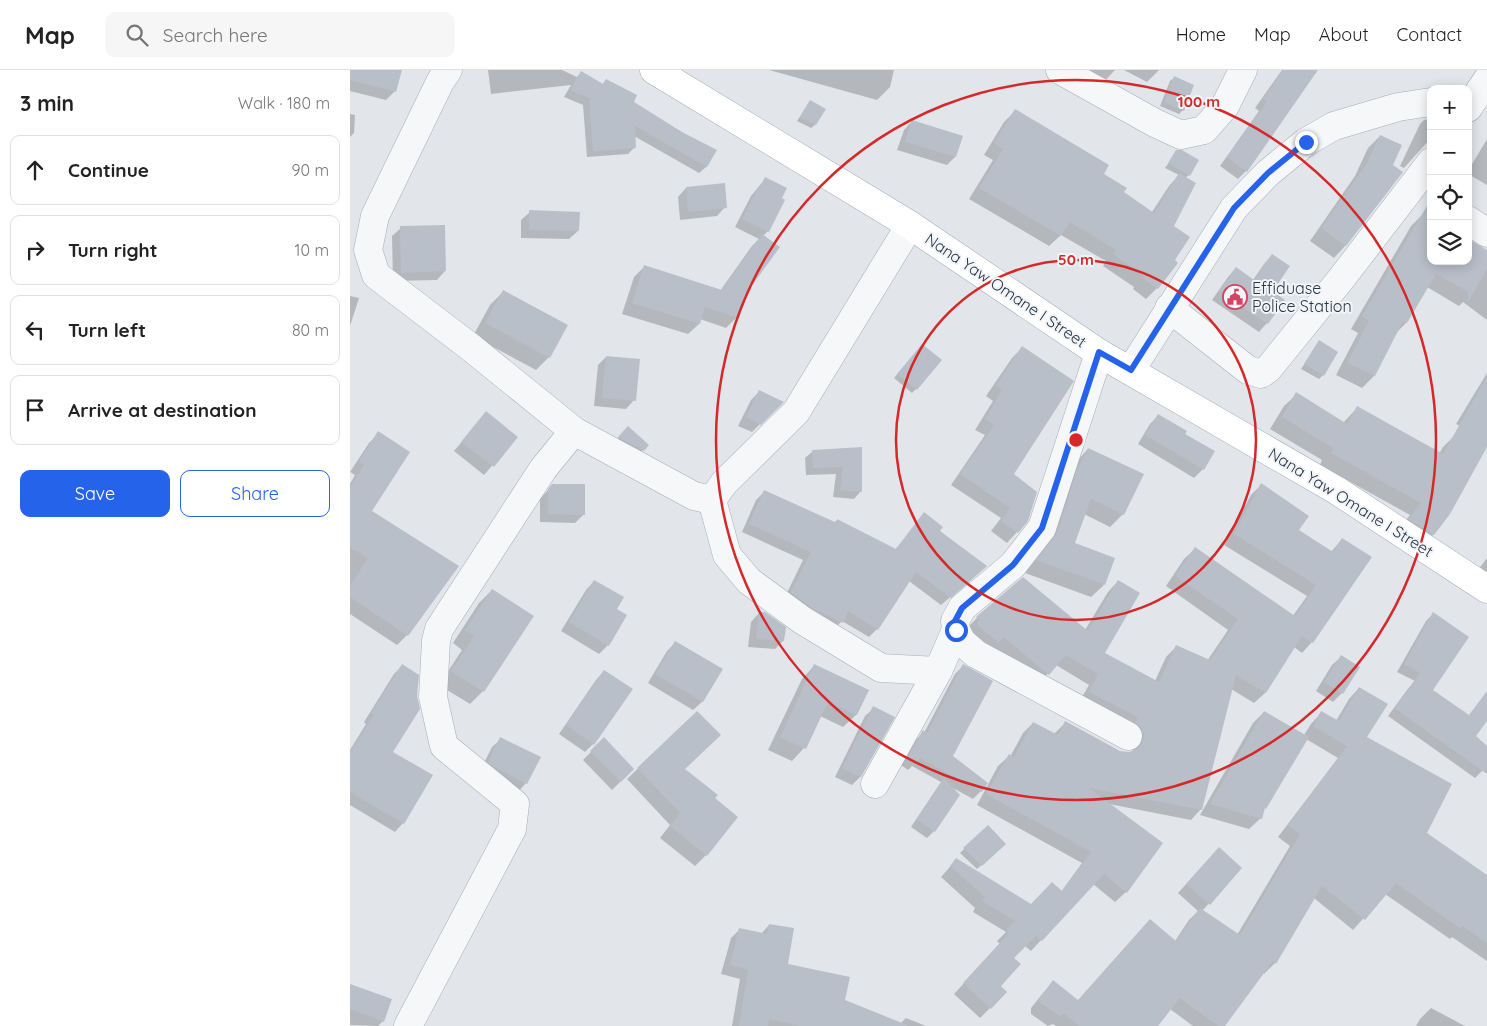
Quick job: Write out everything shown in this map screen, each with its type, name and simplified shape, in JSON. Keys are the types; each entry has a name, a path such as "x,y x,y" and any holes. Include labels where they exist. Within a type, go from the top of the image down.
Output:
{"main road":[{"name":"Nana Yaw Omane I Street","path":"654,70 910,225 1099,352 1336,490 1487,588"}],"street":[{"path":"448,70 440,82 375,216 368,250 376,275 469,346 574,431 694,496 712,500"},
{"path":"1060,70 1154,123 1181,135 1204,130 1225,106 1243,70"},
{"path":"1131,370 1234,208 1268,173 1306,142 1334,126 1398,107 1427,103"},
{"path":"1169,308 1248,370 1260,374 1269,368 1426,179"},
{"path":"1472,223 1487,233"},
{"path":"712,500 724,483 796,412 910,225"},
{"path":"1099,352 1042,528 1013,565 962,608 955,621 956,630 962,642 976,654 1128,736"},
{"path":"408,1026 512,829 515,804 444,746 433,697 436,641 439,629 543,469 574,431"},
{"path":"712,500 727,555 748,581 802,620 881,668 938,671"},
{"path":"875,784 938,671 956,630"}],"building":[{"path":"350,70 402,70 396,92 350,80"},
{"path":"1283,70 1318,70 1247,172 1227,157 1267,102 1263,99"},
{"path":"581,71 603,84 606,79 637,95 634,102 682,132 717,150 707,167 635,126 636,148 593,151 589,98 570,90"},
{"path":"1174,76 1194,85 1184,111 1164,102"},
{"path":"810,100 826,109 816,125 800,117"},
{"path":"1015,109 1109,165 1104,174 1127,188 1124,192 1154,213 1179,173 1196,183 1174,226 1190,237 1175,260 1178,263 1158,289 1143,278 1144,276 1113,254 1116,250 1070,222 1061,236 979,188 1003,149 994,143"},
{"path":"912,120 963,136 956,157 905,142"},
{"path":"1380,135 1402,145 1393,165 1403,172 1346,246 1321,228 1367,163"},
{"path":"1176,150 1182,150 1199,160 1190,176 1168,163"},
{"path":"765,177 787,188 782,198 785,200 769,232 742,219"},
{"path":"725,183 727,208 688,212 686,187"},
{"path":"1427,206 1427,265 1472,265 1472,241 1487,250 1487,269 1468,302 1468,292 1436,274 1407,323 1403,321 1375,376 1347,363 1369,321 1362,316"},
{"path":"529,210 580,212 579,231 529,230"},
{"path":"445,225 446,271 401,273 400,226"},
{"path":"762,234 780,247 745,295 738,318 705,307 700,324 632,303 644,265 722,290"},
{"path":"1272,254 1290,266 1273,291 1285,300 1268,324 1219,291 1236,267 1254,280"},
{"path":"503,290 568,325 550,358 485,323"},
{"path":"1319,340 1338,352 1324,376 1304,364"},
{"path":"922,344 942,360 917,390 897,374"},
{"path":"1022,346 1074,381 1014,474 1037,492 1028,521 1018,533 1001,521 1010,508 960,474 994,425 985,419 1002,390 996,385"},
{"path":"606,356 640,359 636,401 602,398"},
{"path":"1487,376 1487,447 1450,514 1434,535 1408,519 1421,503 1331,453 1333,448 1282,417 1296,392 1347,424 1357,406 1443,454"},
{"path":"759,390 784,402 761,425 746,417"},
{"path":"486,411 518,437 494,467 461,442"},
{"path":"1158,414 1187,431 1185,434 1215,451 1204,470 1145,435"},
{"path":"628,426 649,445 644,451 618,437"},
{"path":"378,431 410,452 372,511 459,566 408,636 350,597 350,586 368,558 350,548 350,487 364,465 359,461"},
{"path":"862,447 862,492 840,490 843,467 813,468 812,450"},
{"path":"1088,448 1144,474 1124,515 1091,499 1075,543 1115,558 1105,585 1036,560 1057,533 1077,470"},
{"path":"1261,483 1309,516 1299,530 1333,552 1342,538 1372,557 1313,643 1302,636 1266,693 1236,675 1202,810 1089,788 1163,843 1127,893 1104,874 1042,941 1036,936 1014,958 1021,964 1001,986 1007,992 991,1009 963,983 1009,933 1006,930 1015,921 982,901 985,897 950,866 956,858 1031,904 1052,882 1062,891 1091,852 986,794 1009,754 1014,757 1033,722 1058,735 1065,721 1120,751 1129,752 1137,749 1142,743 1144,735 1141,727 1135,722 1138,717 1089,692 1098,674 1066,655 1049,675 1004,637 999,643 976,624 980,620 976,617 1023,577 1088,631 1118,580 1140,593 1105,653 1159,682 1176,645 1210,660 1238,619 1175,576 1195,547 1295,616 1316,585 1234,534"},
{"path":"552,484 585,484 585,515 548,514 548,489"},
{"path":"764,490 837,523 837,519 896,549 924,512 943,527 940,531 987,566 951,598 916,572 878,630 848,611 843,623 812,608 791,592 811,552 749,524"},
{"path":"594,580 624,597 617,609 627,615 609,646 569,622"},
{"path":"492,589 534,616 484,692 451,671 474,636 465,630"},
{"path":"759,612 765,612 786,627 784,641 756,639"},
{"path":"1433,612 1469,637 1433,690 1469,715 1487,691 1487,721 1476,736 1487,746 1487,774 1394,708 1420,673 1404,664"},
{"path":"675,641 723,669 703,702 655,674"},
{"path":"1341,655 1360,667 1343,694 1324,682"},
{"path":"402,664 419,675 417,696 420,709 393,752 433,775 404,824 350,792 350,752 374,715 371,713"},
{"path":"814,664 869,690 857,715 828,702 806,749 780,737"},
{"path":"963,664 993,681 953,756 988,783 982,792 920,758 917,762 908,756 923,730 927,733"},
{"path":"604,670 633,689 594,745 566,725"},
{"path":"1359,687 1388,704 1367,737 1452,784 1427,833 1487,875 1487,943 1463,926 1461,929 1396,883 1365,920 1322,886 1276,964 1273,961 1225,1026 1218,1026 1180,998 1158,1026 1079,1026 1064,1013 1061,1017 1038,1001 1053,980 1078,1000 1150,919 1176,941 1200,908 1240,935 1300,834 1288,825 1347,746 1313,726 1321,711 1339,721"},
{"path":"873,706 895,717 861,777 842,768"},
{"path":"697,711 721,735 685,769 718,795 715,798 738,817 707,856 670,826 680,813 637,768"},
{"path":"1264,711 1309,737 1265,808 1262,819 1210,804"},
{"path":"500,737 541,757 527,784 488,762"},
{"path":"604,737 634,769 621,782 590,751"},
{"path":"944,778 960,795 935,832 917,820"},
{"path":"988,825 1006,844 982,866 963,848"},
{"path":"1219,847 1242,868 1210,905 1186,884"},
{"path":"769,924 794,928 788,964 850,977 845,1000 907,1026 801,1026 769,1019 768,1026 739,1026 748,970 730,965 739,928 767,934"},
{"path":"350,984 392,999 384,1022 350,1009"}],"place":[{"name":"Effiduase Police Station","path":"1235,297"}],"route":[{"path":"956,630 955,621 962,608 1013,565 1042,528 1099,352 1131,370 1234,208 1268,173 1306,142"}]}
